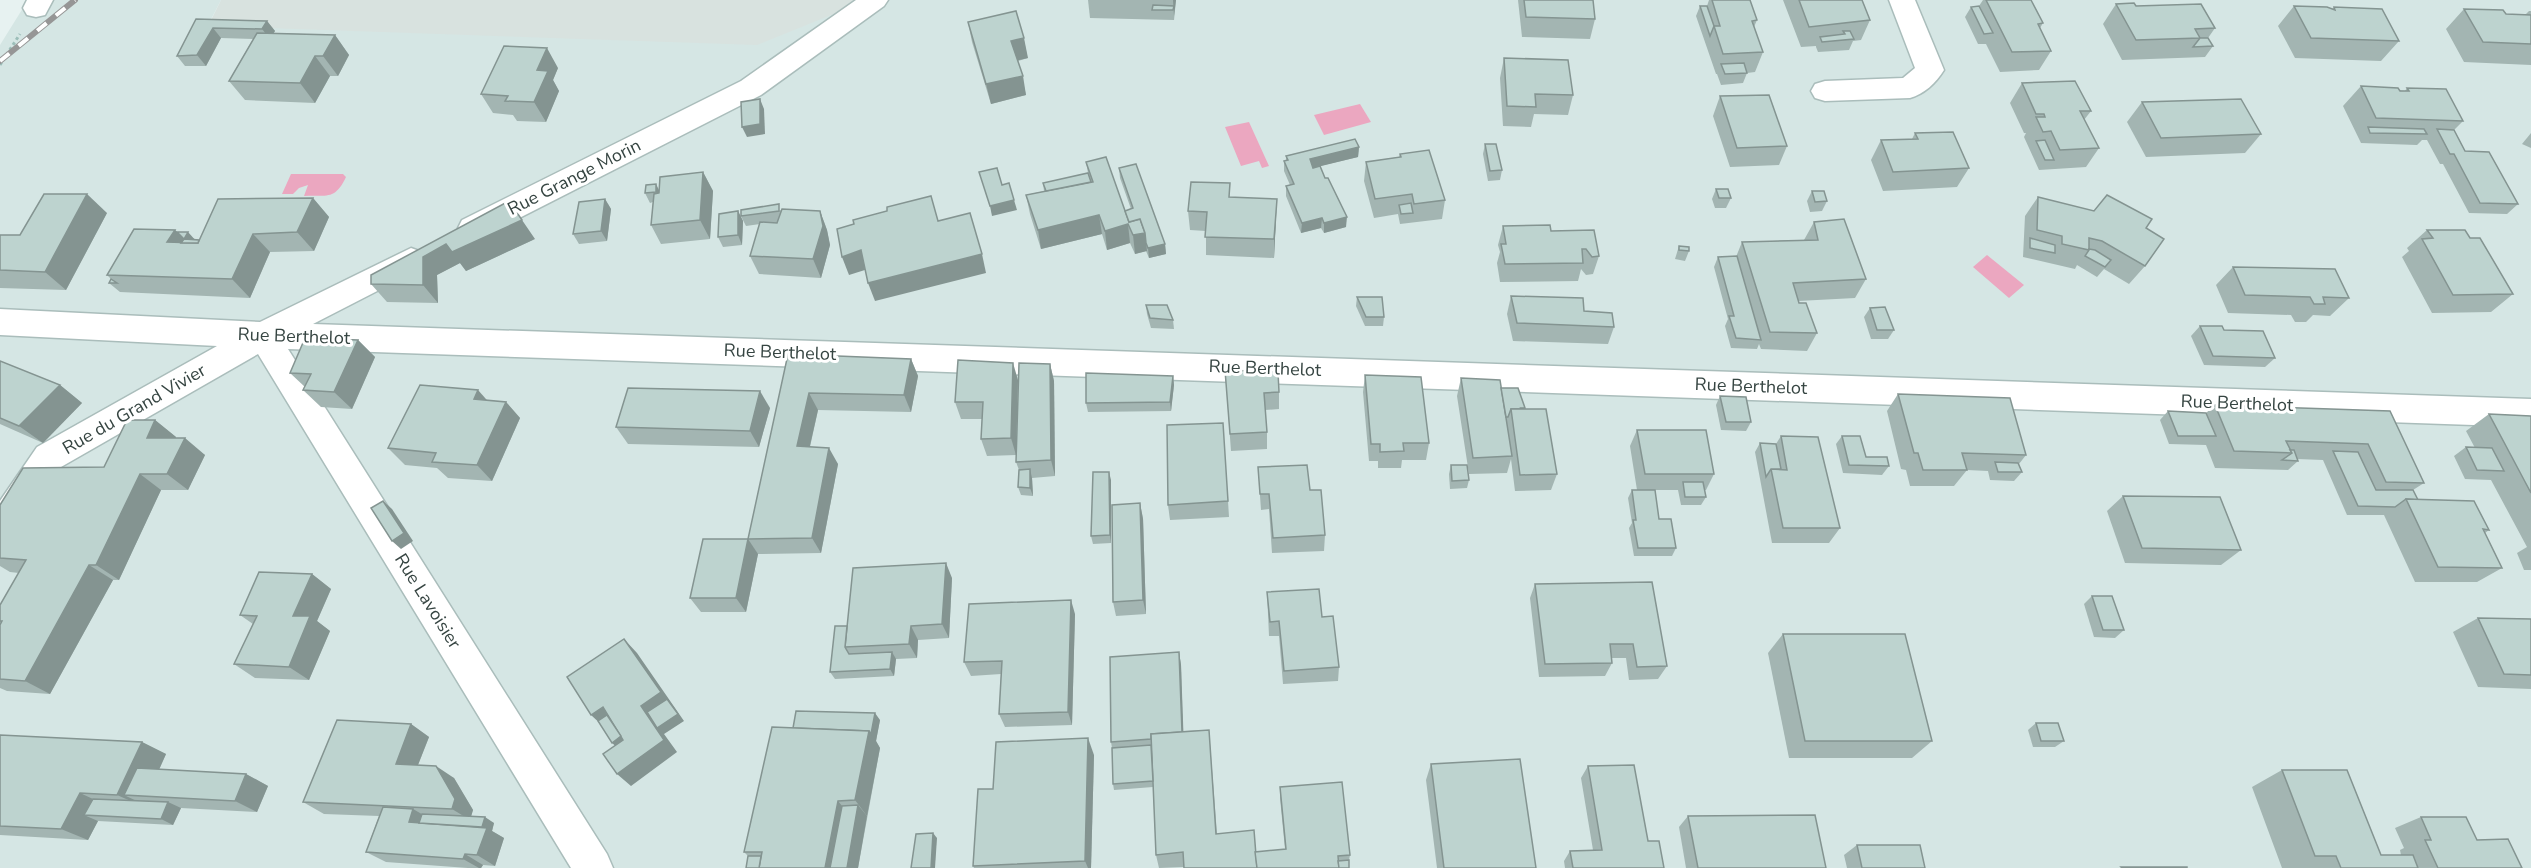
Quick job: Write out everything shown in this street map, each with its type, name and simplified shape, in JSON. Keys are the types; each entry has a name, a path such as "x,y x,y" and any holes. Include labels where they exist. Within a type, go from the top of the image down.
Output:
{"street":[{"name":"Rue Grange Morin","path":"263,335 751,88 875,0"},
{"path":"1825,92 1910,88 1930,70 1902,0"},
{"name":"Rue Berthelot","path":"0,322 263,335 2531,413"},
{"name":"Rue du Grand Vivier","path":"0,530 49,457 263,335"},
{"name":"Rue Lavoisier","path":"263,335 593,868"},
{"path":"0,487 49,457"}],"shaded area":[{"path":"28,0 221,0 208,25 868,0 2531,0 2531,868 0,868 0,45"},
{"path":"221,0 868,0 757,45 208,26"},
{"path":"1360,104 1371,122 1324,135 1314,115"},
{"path":"1249,122 1269,166 1262,168 1259,161 1241,166 1225,127"},
{"path":"291,174 343,174 346,177 338,190 330,195 304,196 308,185 299,188 293,194 282,194"},
{"path":"1987,255 2024,285 2009,298 1973,267"}],"building":[{"path":"1524,0 1593,0 1595,19 1526,17"},
{"path":"1712,0 1750,0 1757,20 1752,21 1763,52 1723,54 1714,26 1720,26"},
{"path":"1799,0 1862,0 1870,20 1809,27"},
{"path":"1986,0 2031,0 2043,23 2038,24 2051,51 2012,52"},
{"path":"2134,3 2136,6 2201,4 2215,28 2195,29 2200,38 2136,40 2116,4"},
{"path":"1153,5 1174,6 1173,10 1152,10"},
{"path":"1700,6 1707,6 1714,26 1710,36"},
{"path":"1979,6 1993,33 1984,34 1971,7"},
{"path":"2294,6 2327,7 2335,10 2334,7 2382,9 2399,41 2311,38"},
{"path":"2464,9 2503,10 2506,14 2531,15 2531,44 2483,42"},
{"path":"1016,11 1024,38 1011,41 1023,76 986,84 968,22"},
{"path":"196,19 267,21 262,29 213,28 197,55 177,56"},
{"path":"1843,31 1850,31 1854,39 1822,42 1820,37 1845,34"},
{"path":"257,33 335,35 323,56 315,56 300,83 229,81"},
{"path":"2200,38 2208,38 2213,46 2193,47"},
{"path":"504,46 547,48 537,70 548,71 534,102 505,101 508,96 481,94"},
{"path":"1504,58 1568,60 1573,95 1535,94 1536,107 1507,106"},
{"path":"1744,63 1747,73 1725,74 1721,64"},
{"path":"2075,81 2091,111 2080,111 2099,148 2060,150 2051,131 2043,132 2036,117 2045,117 2044,114 2036,114 2022,83"},
{"path":"2361,86 2398,88 2400,91 2409,91 2407,88 2446,89 2463,121 2376,118"},
{"path":"1769,95 1787,146 1737,148 1720,96"},
{"path":"760,99 760,124 742,127 741,102"},
{"path":"2241,99 2261,134 2161,138 2142,102"},
{"path":"2368,127 2424,129 2427,134 2370,133"},
{"path":"2437,129 2454,130 2465,151 2489,152 2518,204 2480,203 2454,154 2450,154"},
{"path":"1953,132 1969,168 1893,172 1881,140 1918,139 1915,133"},
{"path":"1355,139 1359,147 1310,159 1313,168 1320,166 1325,178 1328,178 1347,217 1324,223 1322,218 1302,223 1286,186 1294,184 1284,161 1288,160 1286,156"},
{"path":"2045,140 2054,160 2045,160 2036,141"},
{"path":"1485,144 1496,144 1502,170 1490,171"},
{"path":"1429,150 1445,200 1414,204 1412,194 1375,199 1366,162"},
{"path":"1106,157 1129,222 1140,219 1145,233 1133,235 1128,224 1105,231 1099,215 1038,230 1026,195 1093,182 1086,162"},
{"path":"1136,164 1165,244 1148,248 1140,219 1129,222 1125,211 1133,208 1119,168"},
{"path":"997,168 1002,185 1009,183 1014,200 990,206 979,172"},
{"path":"703,172 700,220 651,225 654,194 659,193 660,177"},
{"path":"1088,173 1091,182 1046,191 1043,183"},
{"path":"1191,182 1230,183 1229,197 1277,199 1274,239 1205,237 1207,212 1188,211"},
{"path":"656,184 656,192 645,193 646,185"},
{"path":"1716,189 1728,189 1731,198 1719,198"},
{"path":"1812,191 1824,191 1827,201 1815,202"},
{"path":"44,194 87,194 45,272 0,270 0,235 20,235"},
{"path":"2107,195 2152,219 2146,228 2164,239 2145,266 2102,241 2089,238 2089,250 2062,244 2062,236 2037,230 2038,197 2094,211"},
{"path":"931,196 938,221 970,213 982,254 868,283 861,250 842,257 837,229 854,224 853,220 887,211 887,207"},
{"path":"313,198 297,232 253,234 232,279 107,275 134,229 175,230 167,242 198,243 218,199"},
{"path":"605,199 601,231 573,234 579,202"},
{"path":"509,201 522,220 452,252 446,244 423,257 423,285 371,284 371,275"},
{"path":"1411,203 1413,213 1401,214 1399,205"},
{"path":"779,204 779,211 741,216 741,210"},
{"path":"782,209 820,211 823,226 813,259 750,256 760,222 777,223"},
{"path":"738,211 738,235 718,237 719,214"},
{"path":"1844,219 1866,279 1793,283 1799,303 1806,303 1817,333 1770,332 1742,242 1818,240 1814,222"},
{"path":"1550,225 1551,231 1594,230 1599,256 1592,257 1586,249 1582,249 1583,263 1505,264 1501,244 1506,244 1503,226"},
{"path":"2427,230 2465,230 2470,238 2480,238 2513,294 2453,295 2422,239 2433,238"},
{"path":"177,232 188,232 184,239"},
{"path":"2030,238 2055,245 2055,253 2030,248"},
{"path":"184,239 199,240 198,243 181,243"},
{"path":"1679,246 1689,247 1689,251 1679,250"},
{"path":"2089,249 2111,260 2105,267 2085,256"},
{"path":"1737,256 1761,340 1736,338 1729,316 1734,316 1718,257"},
{"path":"2233,267 2335,269 2349,298 2323,297 2325,304 2314,304 2310,297 2245,295"},
{"path":"1511,296 1583,298 1584,311 1612,313 1614,327 1517,323"},
{"path":"1357,297 1382,297 1384,317 1366,317"},
{"path":"1146,305 1167,305 1173,320 1150,318"},
{"path":"1885,307 1894,330 1877,330 1870,308"},
{"path":"2200,326 2222,326 2224,330 2263,331 2275,358 2213,356"},
{"path":"305,338 358,340 334,392 303,390 311,374 290,373"},
{"path":"788,354 911,359 904,395 809,393 797,446 829,448 812,538 748,539"},
{"path":"958,360 1013,363 1011,438 981,439 983,402 955,402"},
{"path":"0,361 60,385 19,426 0,418"},
{"path":"1019,363 1050,364 1051,460 1016,462"},
{"path":"1225,370 1278,372 1279,392 1264,393 1267,432 1230,434"},
{"path":"1086,373 1173,376 1170,402 1086,403"},
{"path":"1365,375 1421,377 1429,443 1403,443 1404,451 1380,452 1380,444 1371,444"},
{"path":"1461,378 1500,380 1512,456 1473,458"},
{"path":"420,385 478,390 474,399 506,402 477,465 432,462 436,453 388,448"},
{"path":"628,388 760,391 750,431 616,427"},
{"path":"1501,388 1518,388 1525,408 1511,409 1506,417"},
{"path":"1898,394 2010,398 2026,455 1962,453 1967,470 1923,470 1918,453 1914,453"},
{"path":"1720,396 1746,397 1751,422 1726,422"},
{"path":"2215,405 2390,411 2424,483 2386,482 2368,444 2286,441 2292,453 2234,451"},
{"path":"1511,409 1546,409 1557,474 1520,475"},
{"path":"2168,411 2206,413 2216,436 2178,436"},
{"path":"2489,414 2531,416 2531,493"},
{"path":"127,420 155,420 147,438 185,438 167,474 140,474 96,565 89,565 25,681 0,679 0,625 2,621 0,621 0,605 26,560 0,558 0,505 23,468 104,467"},
{"path":"1223,423 1228,501 1168,505 1167,425"},
{"path":"1637,430 1706,430 1714,474 1645,474"},
{"path":"1781,436 1818,437 1840,528 1783,528 1771,469 1787,470"},
{"path":"1842,436 1860,436 1866,457 1887,457 1889,466 1849,465"},
{"path":"1760,443 1776,444 1781,469 1771,469 1766,477"},
{"path":"2466,447 2492,448 2504,471 2477,470"},
{"path":"2290,450 2294,450 2298,461 2282,460 2292,453"},
{"path":"2333,451 2358,452 2376,490 2413,490 2418,500 2406,499 2395,507 2358,506"},
{"path":"1995,462 2018,463 2022,472 1998,472"},
{"path":"1307,465 1310,490 1321,490 1325,535 1273,538 1269,494 1260,494 1258,467"},
{"path":"1451,465 1467,465 1469,480 1452,481"},
{"path":"1030,469 1030,488 1018,487 1019,470"},
{"path":"1093,472 1109,472 1110,535 1091,536"},
{"path":"1683,482 1703,482 1706,497 1685,497"},
{"path":"1632,490 1655,490 1659,519 1671,519 1676,548 1638,548 1633,520 1636,520"},
{"path":"2123,496 2220,497 2241,550 2142,548"},
{"path":"2406,499 2474,501 2489,530 2483,529 2502,568 2438,567"},
{"path":"383,501 404,533 392,541 371,508"},
{"path":"1140,503 1143,600 1113,602 1112,505"},
{"path":"703,539 748,539 736,598 690,598"},
{"path":"946,563 942,624 911,626 909,644 845,647 853,568"},
{"path":"259,572 312,574 293,616 310,616 289,667 234,664 257,616 240,615"},
{"path":"1652,582 1667,666 1637,667 1633,644 1610,644 1612,663 1545,664 1535,584"},
{"path":"1319,589 1322,617 1333,616 1339,667 1284,671 1279,621 1270,622 1267,592"},
{"path":"2092,596 2112,596 2124,630 2103,630"},
{"path":"1071,600 1068,712 999,714 1002,661 964,662 969,604"},
{"path":"2478,618 2531,619 2531,675 2504,674"},
{"path":"835,626 847,626 845,647 849,654 892,652 890,669 830,672"},
{"path":"1783,634 1905,634 1932,741 1805,741"},
{"path":"624,639 661,692 641,706 664,740 617,774 603,754 623,740 603,707 591,715 567,677"},
{"path":"1179,652 1182,732 1151,734 1151,739 1111,742 1110,657"},
{"path":"667,699 678,714 657,728 647,712"},
{"path":"796,711 875,713 871,734 869,731 793,728"},
{"path":"607,715 621,736 612,743 598,721"},
{"path":"337,720 411,724 396,764 436,766 455,799 452,809 303,802"},
{"path":"2036,723 2058,723 2064,741 2041,741"},
{"path":"772,727 869,731 855,800 838,801 825,868 759,868 762,852 744,852"},
{"path":"1209,730 1216,834 1254,830 1257,868 1184,868 1183,852 1156,855 1151,734"},
{"path":"0,735 142,742 117,795 80,793 61,829 0,826"},
{"path":"1088,738 1085,861 973,866 978,789 993,789 996,742"},
{"path":"1151,745 1153,781 1113,784 1112,748"},
{"path":"1520,759 1536,868 1444,868 1431,764"},
{"path":"1634,765 1648,841 1659,841 1664,868 1573,868 1570,851 1602,850 1588,766"},
{"path":"137,768 246,774 235,801 124,795"},
{"path":"2282,770 2347,770 2381,855 2413,855 2418,868 2341,868 2336,856 2315,856"},
{"path":"1342,782 1350,855 1338,856 1339,868 1257,868 1255,852 1286,849 1280,787"},
{"path":"93,799 168,802 161,819 84,815"},
{"path":"858,805 847,868 830,868 842,806"},
{"path":"383,807 413,809 409,822 487,828 477,855 465,854 463,859 366,852"},
{"path":"422,814 485,817 482,827 419,823"},
{"path":"1815,815 1826,868 1698,868 1688,816"},
{"path":"2421,817 2466,817 2477,840 2508,839 2522,868 2438,868 2425,840 2431,840"},
{"path":"933,833 931,868 911,868 916,834"},
{"path":"1857,845 1920,845 1925,868 1862,868"},
{"path":"748,856 761,856 759,868 746,868"},
{"path":"1349,860 1349,868 1339,868 1338,861"},
{"path":"2187,867 2187,868 2122,868"}],"railway":[{"path":"0,61 75,0"}]}
